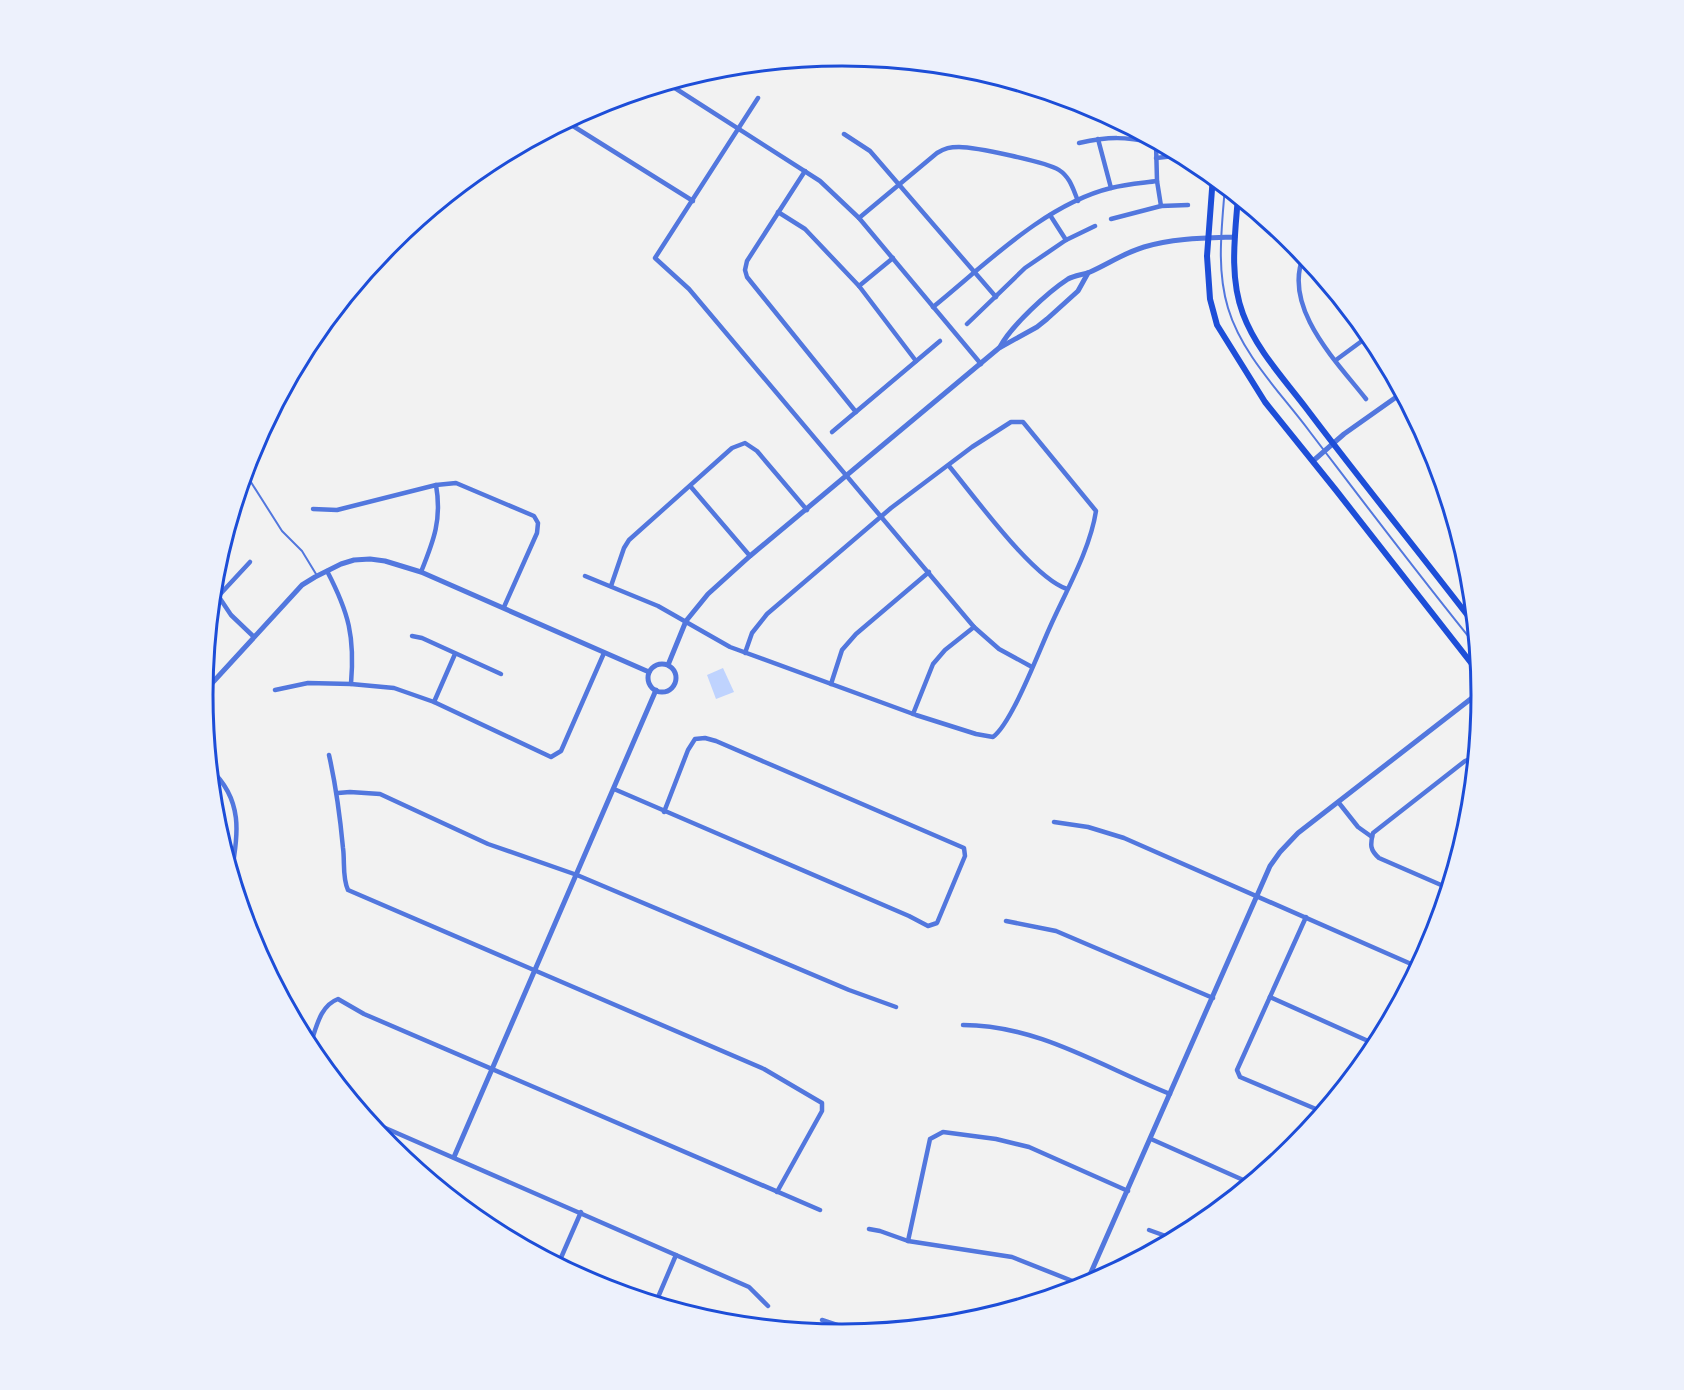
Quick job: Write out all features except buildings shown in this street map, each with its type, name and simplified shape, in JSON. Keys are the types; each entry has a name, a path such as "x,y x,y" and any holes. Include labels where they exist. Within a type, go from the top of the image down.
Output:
{"main road":[{"path":"1212,187 1207,255 1210,299 1217,325 1265,402 1470,662"},
{"path":"1237,206 1234,256 1236,292 1243,315 1262,350 1466,614"}],"street":[{"path":"674,88 820,181 859,218 981,364"},
{"path":"758,98 656,258 689,289 974,627 999,649 1032,667"},
{"path":"574,126 693,201"},
{"path":"844,134 870,151 996,297"},
{"path":"1079,143 1124,137 1135,139"},
{"path":"1098,139 1111,188"},
{"path":"859,218 946,148 963,147 994,152 1057,168 1070,182 1078,201"},
{"path":"1156,149 1161,206"},
{"path":"1156,158 1167,157"},
{"path":"805,171 747,261 745,270 747,277 856,412"},
{"path":"933,307 1020,234 1050,215 1111,188 1157,181"},
{"path":"1111,219 1161,206 1188,206"},
{"path":"778,212 805,229 859,286 916,361"},
{"path":"1050,215 1066,240"},
{"path":"967,324 1025,268 1066,240 1095,226"},
{"path":"999,348 1011,331 1050,293 1070,278 1088,273 1111,260 1144,247 1168,242 1235,237"},
{"path":"859,286 893,258"},
{"path":"1300,264 1299,277 1305,313 1319,338 1366,399"},
{"path":"668,665 686,621 708,594 750,556 999,348 1047,319 1078,291 1088,273"},
{"path":"832,432 940,341"},
{"path":"1336,360 1362,341"},
{"path":"1313,461 1332,443 1396,397"},
{"path":"585,576 658,606 714,639 745,653 913,714 976,734 993,737 999,733 1008,718 1032,667 1094,525 1096,511 1023,422 1011,422 972,447 881,517 767,614 752,633 745,653"},
{"path":"611,586 629,540 732,448 745,443 757,451 807,510"},
{"path":"949,466 1025,557 1057,585 1067,589"},
{"path":"313,509 337,510 436,484 456,483 534,516 538,523 537,533 504,607"},
{"path":"421,572 436,532 438,516 436,484"},
{"path":"691,487 750,556"},
{"path":"213,682 302,585 354,560 370,559 421,572 649,672"},
{"path":"221,593 250,562"},
{"path":"327,571 348,618 354,650 351,684"},
{"path":"831,684 842,650 856,634 929,572"},
{"path":"220,600 231,615 254,637"},
{"path":"913,714 933,664 945,650 974,627"},
{"path":"412,636 422,638 501,674"},
{"path":"275,690 308,683 394,688 434,702 551,757 561,751 604,653"},
{"path":"434,702 455,654"},
{"path":"668,665 674,671 674,684 669,690 656,690 650,685 649,672 655,666 668,665"},
{"path":"454,1157 656,690"},
{"path":"1091,1272 1270,866 1298,833 1471,700"},
{"path":"614,789 664,812 928,926 938,923 965,856 964,848 705,738 696,739 688,750 664,812"},
{"path":"329,755 338,793 345,862 344,882 348,890 764,1069 822,1103 822,1111 777,1192"},
{"path":"1442,885 1379,858 1372,852 1370,846 1373,833 1468,760"},
{"path":"218,777 231,797 238,824 234,856"},
{"path":"338,793 380,794 488,844 577,875 849,990 896,1007"},
{"path":"1339,803 1358,827 1372,837"},
{"path":"1054,822 1088,827 1124,838 1410,964"},
{"path":"1306,917 1238,1070 1240,1077 1316,1109"},
{"path":"1006,921 1056,931 1213,998"},
{"path":"1270,997 1367,1041"},
{"path":"314,1036 324,1009 329,1003 338,999 364,1014 820,1210"},
{"path":"963,1025 1004,1027 1032,1035 1170,1094"},
{"path":"385,1127 749,1287 768,1306"},
{"path":"909,1241 930,1139 943,1132 996,1139 1029,1147 1128,1191"},
{"path":"1151,1139 1243,1180"},
{"path":"561,1257 581,1212"},
{"path":"869,1229 909,1241 1012,1257 1071,1281"},
{"path":"1149,1230 1164,1235"},
{"path":"658,1297 676,1256"},
{"path":"822,1320 833,1324"}],"lane":[{"path":"1224,195 1221,238 1222,280 1234,325 1252,356 1468,636"},
{"path":"250,481 282,531 302,551 317,576"}],"water":[{"path":"723,668 734,692 716,699 707,675"}]}
